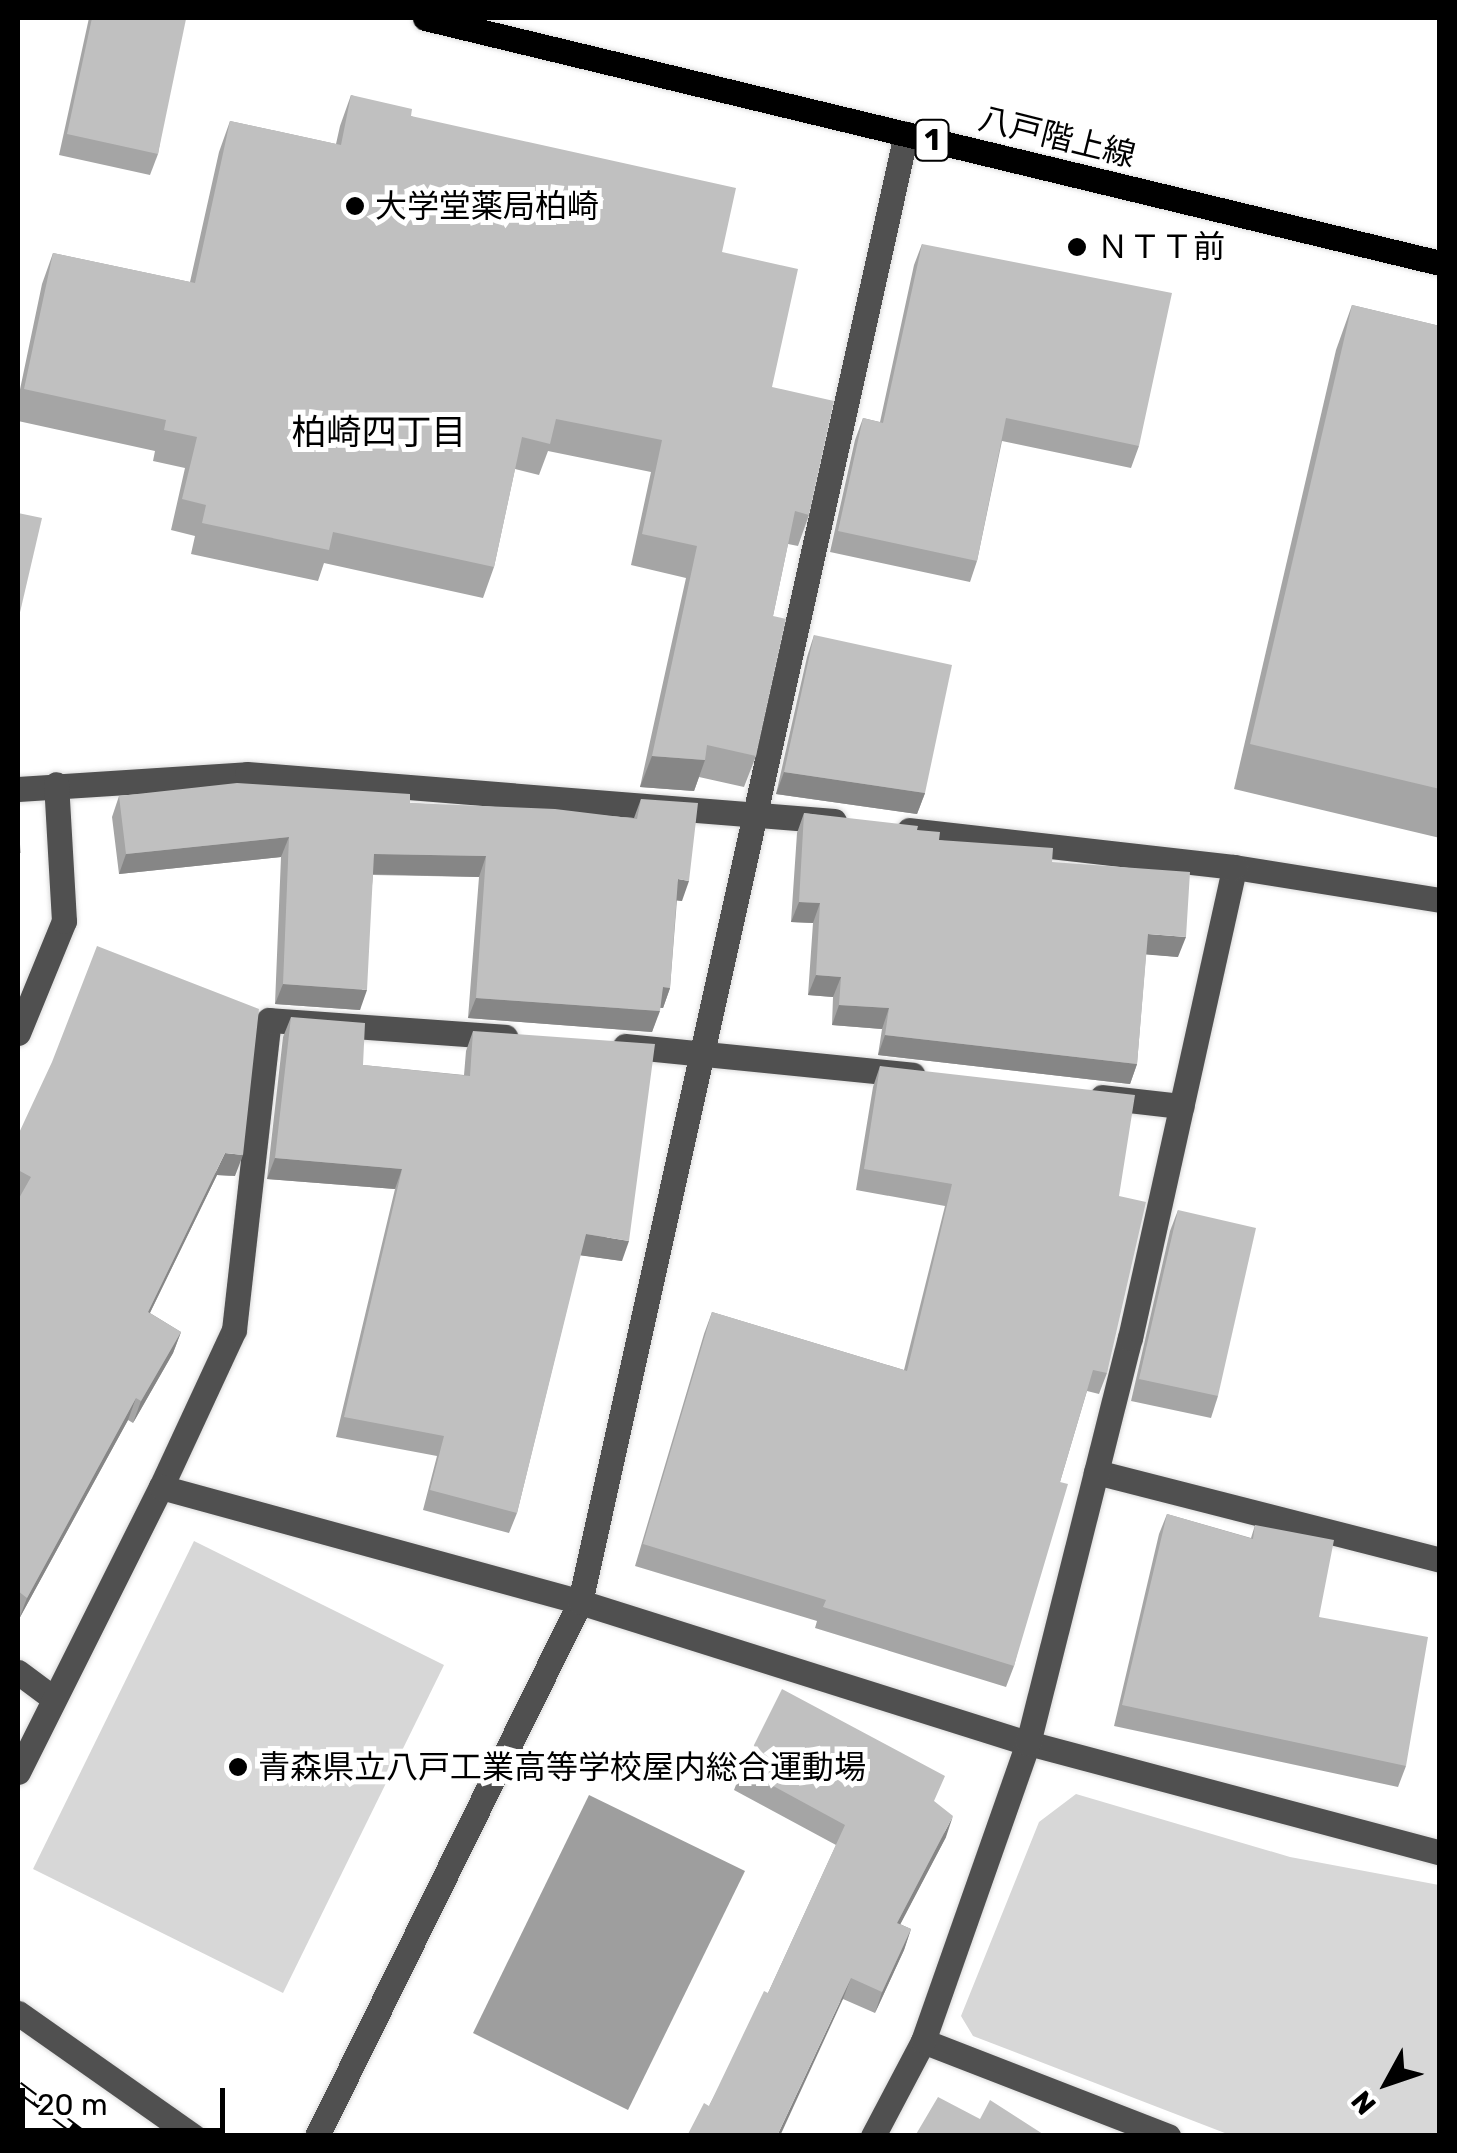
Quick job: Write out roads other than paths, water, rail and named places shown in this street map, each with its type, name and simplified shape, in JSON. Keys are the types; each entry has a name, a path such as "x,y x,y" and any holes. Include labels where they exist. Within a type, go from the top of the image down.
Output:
{"main road":[{"name":"八戸階上線","path":"426,18 1440,264"}],"street":[{"path":"317,2136 580,1602 706,1052 906,134"},
{"path":"18,789 247,774 756,812 852,823"},
{"path":"18,1033 64,921 56,784"},
{"path":"890,828 1234,867 1440,900"},
{"path":"874,2136 923,2041 1028,1744 1096,1472 1234,867"},
{"path":"18,1772 161,1487 234,1330 269,1020 527,1039"},
{"path":"606,1044 943,1079"},
{"path":"1082,1094 1181,1106"},
{"path":"1096,1472 1440,1560"},
{"path":"161,1487 580,1602 1028,1744 1440,1853"},
{"path":"18,1672 53,1698"},
{"path":"18,2013 193,2136"},
{"path":"923,2041 1168,2136"}],"railway":[{"path":"18,2086 84,2136"}],"place":[{"name":"大学堂薬局柏崎","path":"355,206"},
{"name":"ＮＴＴ前","path":"1077,247"},
{"name":"青森県立八戸工業高等学校屋内総合運動場","path":"238,1767"}],"district":[{"name":"柏崎四丁目","path":"379,432"}]}
